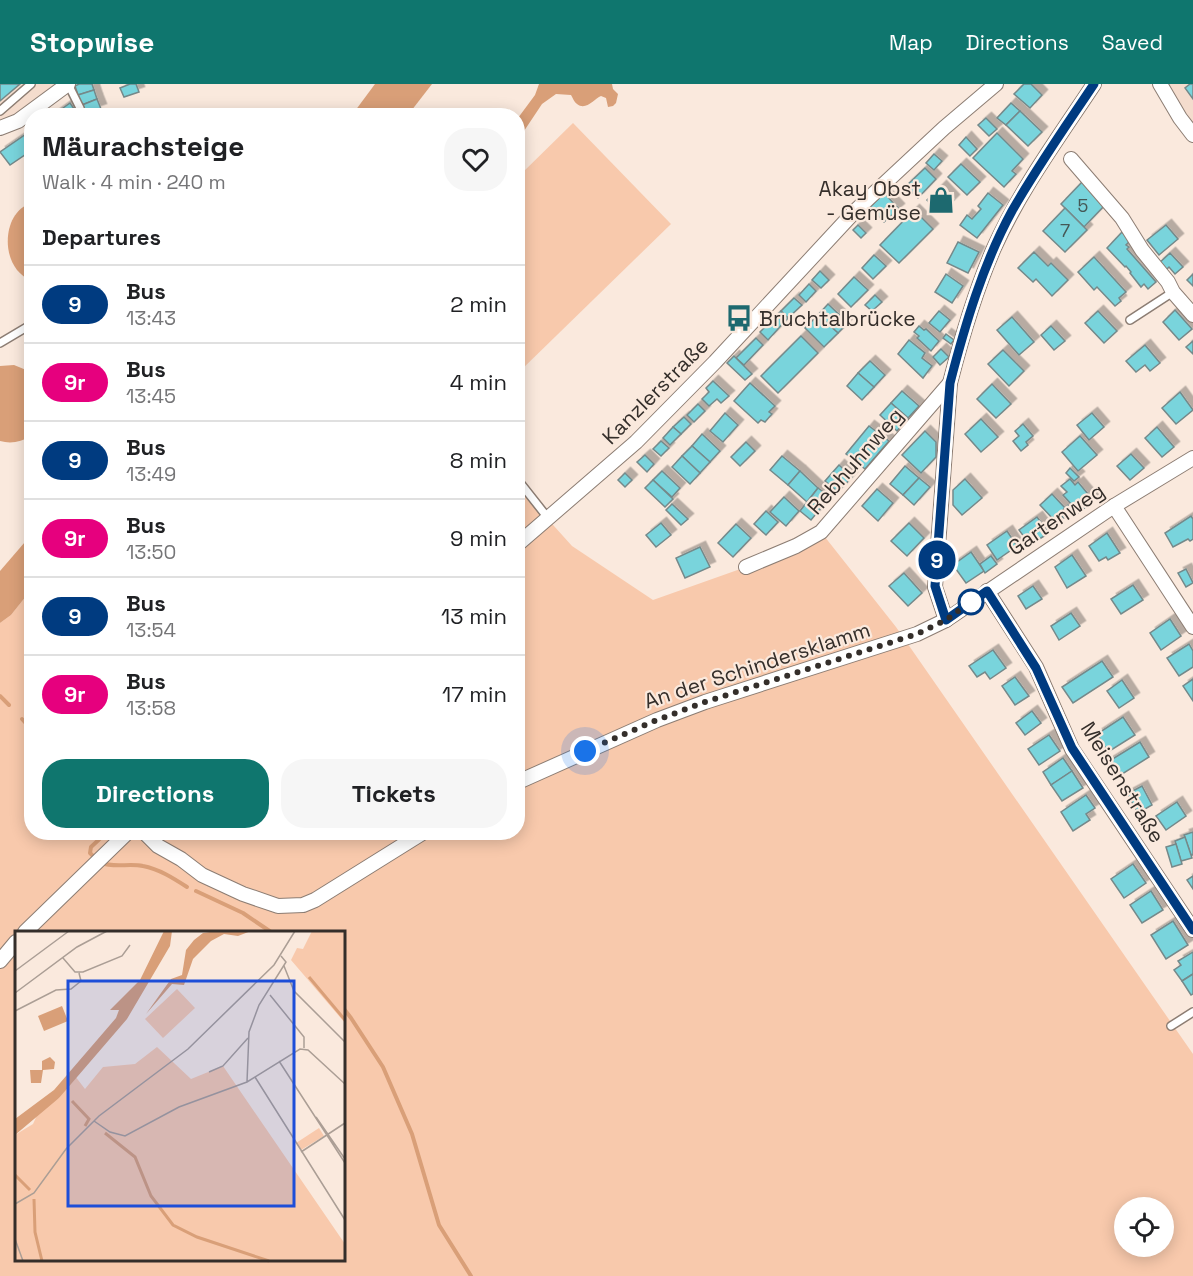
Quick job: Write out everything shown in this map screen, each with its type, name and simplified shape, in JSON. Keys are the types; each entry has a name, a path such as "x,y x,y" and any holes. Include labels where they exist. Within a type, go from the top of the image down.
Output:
{"street":[{"path":"36,108 68,84"},
{"name":"Kanzlerstraße","path":"525,538 644,434 715,362 855,211 944,128 996,84"},
{"path":"946,620 935,586 950,383 994,248 1012,212 1094,84"},
{"path":"1161,84 1180,118 1193,135"},
{"path":"0,128 24,117"},
{"path":"1071,159 1122,218 1142,250 1193,315"},
{"name":"Rebhuhnweg","path":"746,567 796,546 821,532 950,383"},
{"name":"Gartenweg","path":"946,620 1114,506 1193,458"},
{"path":"1114,506 1193,627"},
{"name":"Meisenstraße","path":"987,591 1036,668 1072,748 1193,930"},
{"name":"An der Schindersklamm","path":"525,779 657,720 705,702 917,634 946,620"},
{"path":"27,931 120,840"},
{"path":"152,840 202,875 264,903 288,906 303,905 315,900 411,840"},
{"path":"0,961 15,943"}],"lane":[{"path":"0,111 31,84"},
{"path":"68,84 80,108"},
{"path":"1130,320 1173,292"},
{"path":"0,343 24,329"},
{"path":"525,489 549,519"},
{"path":"1171,1026 1193,1012"}],"shaded area":[{"path":"0,84 57,84 36,101 6,120 0,121"},
{"path":"375,84 432,84 413,108 357,108"},
{"path":"539,84 612,84 618,94 616,103 608,107 606,98 601,96 590,104 580,106 571,95 556,94 542,104 525,130 525,109 535,95"},
{"path":"1160,84 1193,84 1193,135"},
{"path":"573,123 671,224 525,366 525,170"},
{"path":"24,207 24,276 14,265 9,253 8,241 9,229"},
{"path":"14,365 24,369 24,439 20,441 0,441 0,366"},
{"path":"525,494 572,546 653,600 746,567 821,532 896,627 1193,1054 1193,1276 0,1276 0,623 11,615 24,599 24,840 525,840"},
{"path":"24,543 24,599 11,615 0,623 0,571"}],"building":[{"path":"0,84 20,84 0,101"},
{"path":"92,84 94,90 78,95 75,86"},
{"path":"136,84 139,92 124,97 120,88"},
{"path":"1024,84 1031,84 1042,95 1030,108 1014,94"},
{"path":"1193,84 1193,99 1185,88"},
{"path":"94,90 97,99 82,105 78,95"},
{"path":"97,99 101,108 83,108 82,105"},
{"path":"70,103 73,108 63,108"},
{"path":"1011,103 1020,111 1006,125 997,118"},
{"path":"1020,111 1042,132 1028,146 1006,125"},
{"path":"986,118 997,129 989,136 978,125"},
{"path":"997,133 1023,159 1012,171 1016,174 1004,187 973,158"},
{"path":"24,136 24,155 10,165 0,152"},
{"path":"966,137 977,149 970,156 959,145"},
{"path":"934,154 942,161 934,170 926,163"},
{"path":"961,164 980,182 967,195 948,177"},
{"path":"925,168 936,179 918,198 906,186"},
{"path":"1082,182 1105,205 1084,227 1061,204"},
{"path":"941,186 954,200 945,209 943,207 937,212 927,200"},
{"path":"884,193 899,209 884,222 870,207"},
{"path":"988,193 1003,205 977,238 960,225 967,215 972,219 981,209 978,206"},
{"path":"1065,208 1087,230 1065,252 1043,231"},
{"path":"914,210 933,229 899,263 880,245"},
{"path":"858,225 866,233 861,238 853,230"},
{"path":"1166,225 1178,239 1159,255 1147,240"},
{"path":"1122,232 1130,241 1126,245 1129,247 1127,249 1156,282 1148,289 1144,284 1141,287 1126,266 1107,248"},
{"path":"958,242 979,252 968,273 947,263"},
{"path":"1034,252 1048,266 1051,263 1068,280 1052,296 1036,279 1033,282 1018,268"},
{"path":"1170,253 1183,267 1175,274 1169,267 1165,271 1158,264"},
{"path":"874,255 886,266 873,279 862,268"},
{"path":"1094,257 1126,292 1115,306 1097,287 1094,290 1078,272"},
{"path":"820,271 829,280 821,288 812,280"},
{"path":"946,274 963,286 952,303 935,292"},
{"path":"1193,274 1193,286 1187,280"},
{"path":"854,277 868,290 851,307 838,294"},
{"path":"809,284 816,291 806,302 799,295"},
{"path":"875,295 882,302 872,311 865,305"},
{"path":"794,298 802,305 788,318 781,311"},
{"path":"828,304 848,323 838,333 818,315"},
{"path":"1175,310 1192,329 1179,340 1163,322"},
{"path":"781,311 788,318 768,340 760,332"},
{"path":"939,311 950,320 940,332 929,323"},
{"path":"1098,311 1117,331 1104,343 1085,323"},
{"path":"818,315 838,333 824,347 805,328"},
{"path":"1012,317 1034,342 1019,355 997,330"},
{"path":"919,326 939,341 931,351 914,332"},
{"path":"1051,326 1065,341 1054,350 1041,335"},
{"path":"946,334 954,340 951,344 943,338"},
{"path":"801,336 818,353 778,393 761,376"},
{"path":"756,338 763,345 744,365 736,358"},
{"path":"909,340 925,353 922,358 932,366 923,378 898,354"},
{"path":"1193,341 1193,354 1186,347"},
{"path":"1145,345 1160,363 1150,371 1145,365 1136,372 1126,361"},
{"path":"941,349 949,357 940,365 933,357"},
{"path":"1003,350 1024,371 1009,386 988,364"},
{"path":"734,356 752,374 745,380 727,363"},
{"path":"870,361 885,375 874,387 858,373"},
{"path":"858,373 874,387 862,400 847,386"},
{"path":"713,381 729,396 721,403 717,399 709,406 702,399 709,392 706,388"},
{"path":"750,383 775,406 769,412 772,414 765,422 761,420 758,423 734,401"},
{"path":"992,384 1011,404 996,418 977,399"},
{"path":"902,391 919,406 908,418 891,403"},
{"path":"1180,392 1193,410 1176,424 1162,408"},
{"path":"891,403 908,418 897,431 880,415"},
{"path":"698,404 705,411 694,422 687,415"},
{"path":"725,413 738,425 723,442 710,431"},
{"path":"1092,413 1104,427 1089,440 1077,425"},
{"path":"684,417 691,424 681,434 673,427"},
{"path":"981,419 998,437 981,452 965,434"},
{"path":"1023,424 1033,436 1021,451 1013,441 1019,436 1015,431"},
{"path":"869,426 889,441 865,469 846,454"},
{"path":"673,427 681,434 670,445 663,438"},
{"path":"1157,427 1174,447 1162,457 1145,438"},
{"path":"925,431 936,442 936,457 921,473 902,455"},
{"path":"702,434 720,451 710,462 692,446"},
{"path":"1080,436 1097,455 1078,471 1062,452"},
{"path":"661,441 669,448 661,456 653,449"},
{"path":"746,442 755,451 740,466 731,457"},
{"path":"692,446 710,462 700,473 682,456"},
{"path":"1131,454 1144,468 1130,480 1117,466"},
{"path":"645,455 654,464 647,472 637,462"},
{"path":"682,456 700,473 690,484 672,467"},
{"path":"782,456 800,471 788,485 770,470"},
{"path":"839,465 852,477 838,492 825,481"},
{"path":"905,466 919,478 903,495 890,484"},
{"path":"1070,468 1079,477 1074,481 1066,473"},
{"path":"662,471 680,488 672,497 653,480"},
{"path":"800,471 818,488 807,502 788,485"},
{"path":"625,473 632,480 625,487 618,480"},
{"path":"919,478 930,487 914,505 903,495"},
{"path":"965,479 982,498 962,515 953,505 953,490"},
{"path":"1070,479 1075,485 1078,482 1093,500 1079,513 1063,495 1067,492 1061,486"},
{"path":"653,480 673,499 665,507 645,488"},
{"path":"818,488 830,497 811,520 800,511"},
{"path":"877,489 893,503 878,521 862,506"},
{"path":"1052,494 1065,508 1053,519 1040,505"},
{"path":"784,497 799,511 786,526 770,512"},
{"path":"672,504 688,519 681,525 666,510"},
{"path":"1068,505 1073,510 1064,518 1059,514"},
{"path":"766,511 778,522 766,535 754,524"},
{"path":"1191,516 1193,539 1190,541 1188,539 1173,547 1165,533"},
{"path":"1037,517 1049,533 1030,545 1019,530"},
{"path":"661,523 671,535 656,547 646,535"},
{"path":"909,523 924,538 907,556 891,541"},
{"path":"736,524 751,538 733,557 718,543"},
{"path":"1007,531 1017,546 997,560 987,545"},
{"path":"1107,533 1120,553 1108,560 1106,557 1099,561 1089,546"},
{"path":"700,547 710,567 685,578 676,558"},
{"path":"971,552 984,571 966,583 953,565"},
{"path":"1072,555 1086,576 1067,588 1055,567"},
{"path":"991,556 997,564 985,573 980,564"},
{"path":"1186,569 1193,583 1186,587 1178,573"},
{"path":"904,573 922,593 908,606 889,586"},
{"path":"1133,585 1143,600 1121,614 1111,599"},
{"path":"1033,586 1042,599 1026,609 1018,596"},
{"path":"1071,613 1080,626 1059,640 1051,626"},
{"path":"1170,619 1181,636 1161,650 1150,633"},
{"path":"1189,644 1193,651 1193,667 1179,676 1167,658"},
{"path":"993,650 1006,668 990,679 985,672 977,677 969,666"},
{"path":"1102,661 1113,677 1073,703 1062,687"},
{"path":"1015,677 1029,696 1015,705 1002,686"},
{"path":"1193,679 1193,701 1183,686"},
{"path":"1122,680 1134,698 1119,708 1107,691"},
{"path":"1032,711 1041,723 1025,735 1016,723"},
{"path":"1123,717 1135,735 1108,752 1097,734"},
{"path":"1049,735 1060,751 1039,765 1028,749"},
{"path":"1140,742 1149,757 1119,776 1115,770 1112,772 1106,763"},
{"path":"1063,758 1072,771 1051,785 1043,772"},
{"path":"1072,771 1083,788 1062,801 1051,785"},
{"path":"1142,786 1152,805 1138,813 1127,794"},
{"path":"1086,795 1095,808 1086,814 1090,820 1073,831 1061,812"},
{"path":"1177,802 1186,816 1166,830 1156,816"},
{"path":"1193,832 1193,855 1191,855 1184,835"},
{"path":"1185,837 1192,858 1181,861 1175,841"},
{"path":"1176,844 1182,864 1172,867 1166,847"},
{"path":"1133,864 1146,883 1124,898 1111,879"},
{"path":"1193,876 1193,889 1187,880"},
{"path":"1151,891 1163,910 1142,923 1130,905"},
{"path":"1173,921 1188,945 1166,959 1151,935"},
{"path":"1193,952 1193,974 1182,981 1174,970 1181,965 1178,961"},
{"path":"1193,974 1193,994 1191,995 1182,981"}],"waterway":[{"path":"0,696 9,705"},
{"path":"93,856 90,853 91,847 98,840"},
{"path":"101,863 149,867 187,887"},
{"path":"196,891 243,913 270,931"},
{"path":"345,1010 383,1067 412,1134 439,1225 471,1276"}],"bus line":[{"name":"9","path":"1094,84 1012,212 988,263 957,355 950,383 935,586 946,620 987,591 1036,668 1072,748 1193,930"}],"place":[{"name":"Akay Obst - Gemüse","path":"941,200"},
{"name":"Bruchtalbrücke","path":"739,318"}],"route":[{"path":"585,751 705,702 917,634 946,620 973,600 971,602"}]}
